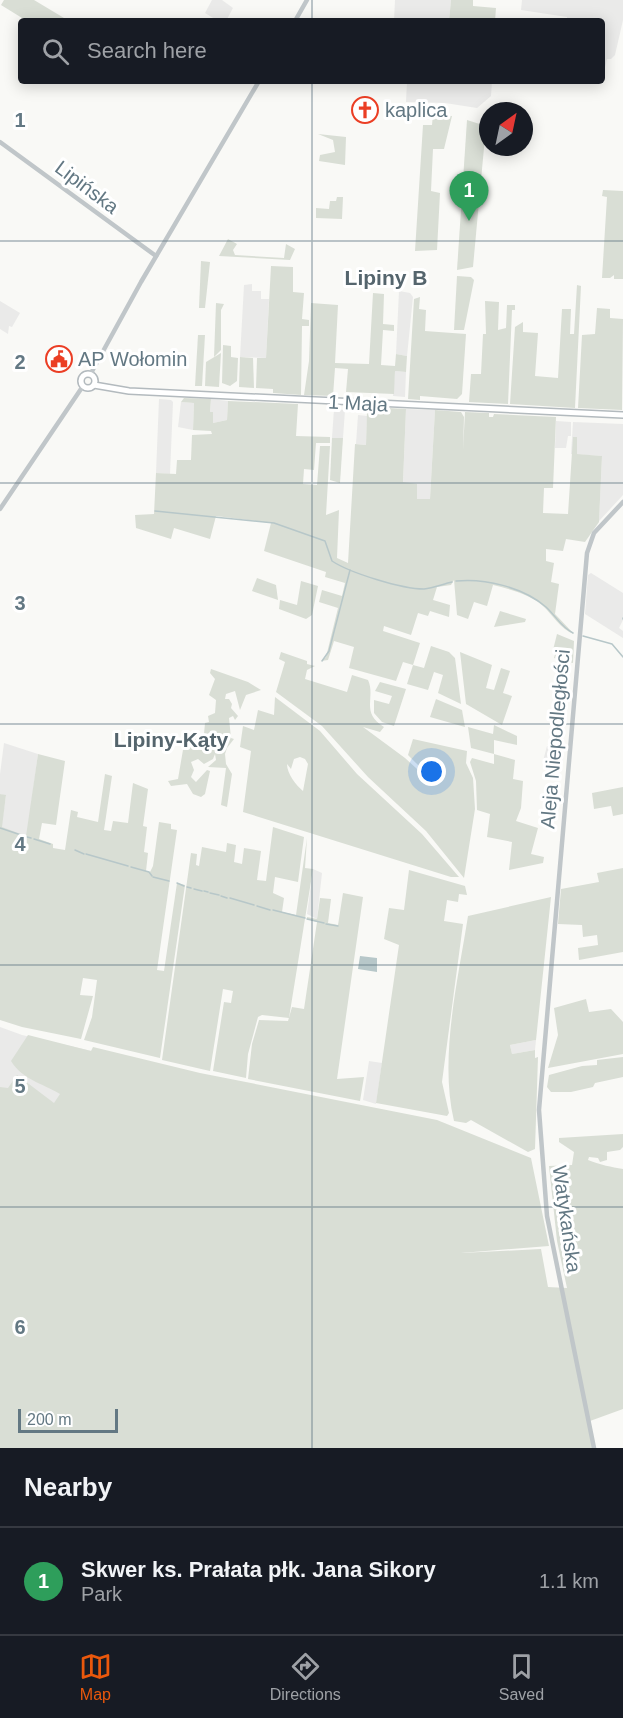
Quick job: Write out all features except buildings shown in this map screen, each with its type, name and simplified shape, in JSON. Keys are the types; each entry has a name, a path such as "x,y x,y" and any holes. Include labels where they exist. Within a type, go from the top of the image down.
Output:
{"main road":[{"path":"90,375 94,379 94,385 88,388 83,386 82,378 90,375"},
{"name":"1 Maja","path":"94,385 129,391 623,415"}],"street":[{"path":"297,18 307,0"},
{"path":"90,375 156,256 257,84"},
{"name":"Lipińska","path":"0,142 156,256"},
{"path":"0,509 83,386"},
{"name":"Aleja Niepodległości","path":"549,992 587,553 594,533 623,502"},
{"name":"Watykańska","path":"549,992 539,1102 545,1198 594,1448"}],"shaded area":[{"path":"4,0 34,0 64,18 22,18 1,5"},
{"path":"212,0 222,0 233,8 228,18 213,18 205,13"},
{"path":"395,0 451,0 449,18 394,18"},
{"path":"451,0 473,0 473,6 496,8 495,18 449,18"},
{"path":"522,0 623,0 623,20 615,55 607,59 605,68 605,18 567,18 521,10"},
{"path":"407,84 492,84 491,96 484,102 479,102 477,108 445,103 406,102"},
{"path":"433,114 452,116 444,149 433,149 431,191 440,193 437,250 415,251 423,125 432,125"},
{"path":"467,120 479,124 479,156 483,156 473,267 457,270"},
{"path":"318,134 346,137 345,165 319,161 320,155 335,152 333,140"},
{"path":"603,190 623,191 623,279 614,279 614,275 610,278 602,278 607,197 602,196"},
{"path":"337,197 343,197 342,219 316,218 316,208 329,209 330,201 336,201"},
{"path":"228,239 237,244 233,250 235,255 284,258 286,244 295,249 290,260 219,256"},
{"path":"201,261 210,262 205,308 199,308"},
{"path":"271,266 293,267 293,292 304,293 302,319 309,320 309,326 302,326 301,395 273,393 273,389 256,388 257,358 266,358"},
{"path":"457,276 471,277 474,280 464,330 454,330"},
{"path":"252,284 252,291 261,291 261,299 269,299 266,358 240,357 244,285"},
{"path":"577,285 581,286 575,408 510,404 515,327 523,322 523,332 538,333 535,376 558,378 562,309 571,309 570,334 574,334"},
{"path":"399,291 410,293 413,297 407,356 396,354"},
{"path":"373,293 384,294 383,324 394,325 394,331 383,330 381,365 395,366 396,354 407,356 406,372 395,371 394,394 346,392 348,369 335,368 333,396 304,395 309,361 311,303 338,305 335,363 369,364"},
{"path":"420,297 419,309 426,310 425,331 466,334 462,394 457,399 420,396 420,400 408,399 414,299"},
{"path":"0,301 20,313 12,327 9,326 8,334 0,329"},
{"path":"485,301 499,302 498,330 506,328 507,305 515,305 515,310 512,310 508,404 469,402 471,374 481,374 483,334 486,334"},
{"path":"216,303 224,304 221,310 221,350 214,357"},
{"path":"597,308 610,309 610,318 623,319 622,410 578,408 582,335 595,334"},
{"path":"198,335 205,335 202,386 195,386"},
{"path":"223,345 231,346 231,357 238,358 237,381 230,386 222,383"},
{"path":"221,353 219,387 205,386 206,362"},
{"path":"240,357 253,358 254,388 239,387"},
{"path":"395,371 406,372 405,397 393,396"},
{"path":"184,398 211,399 210,412 213,412 213,423 227,420 228,401 298,404 296,436 330,437 330,443 316,443 314,470 304,469 303,484 317,485 320,446 330,446 326,515 339,510 337,558 348,563 355,444 366,445 367,411 371,407 406,409 403,482 417,484 417,499 430,499 435,410 461,412 464,417 463,450 465,412 489,413 489,417 493,417 494,414 556,417 553,488 544,488 543,513 568,514 573,437 577,437 577,454 602,456 599,522 585,542 566,539 563,551 546,549 546,561 554,563 551,582 559,584 555,614 574,634 565,629 532,598 493,585 487,606 474,602 468,619 457,615 454,580 451,585 437,587 433,600 450,605 449,617 430,611 428,616 418,613 411,635 384,626 383,631 420,643 413,665 403,662 396,681 349,668 354,647 334,641 328,660 321,661 326,657 338,608 319,602 322,590 342,596 345,583 325,577 326,572 264,551 271,523 216,516 210,539 174,528 171,539 136,528 135,515 154,514 156,473 176,474 177,460 191,460 192,435 212,434 211,431 193,430 194,403 181,402"},
{"path":"159,399 173,402 170,474 156,473"},
{"path":"211,399 228,401 227,420 213,423 212,412 210,412"},
{"path":"181,402 194,403 193,430 178,427"},
{"path":"334,409 345,410 343,438 332,438"},
{"path":"406,409 435,410 430,499 416,499 403,483"},
{"path":"358,415 367,416 366,445 356,444"},
{"path":"556,421 571,422 571,436 568,436 566,448 555,448"},
{"path":"573,422 623,424 623,495 599,521 602,456 571,454"},
{"path":"332,438 343,438 340,483 330,480"},
{"path":"591,573 623,593 623,620 619,628 623,631 623,638 585,614 588,575"},
{"path":"257,578 276,585 278,600 252,591"},
{"path":"301,581 318,586 312,615 306,619 279,609 280,600 297,605"},
{"path":"500,611 526,619 525,622 494,627"},
{"path":"557,634 574,641 573,663 554,658 556,651 553,650"},
{"path":"431,646 449,652 455,658 461,704 438,693 443,675 434,672 428,690 407,684 413,665 424,668"},
{"path":"281,652 315,666 307,670 305,679 347,692 352,675 368,680 372,716 384,727 380,732 363,727 405,758 428,779 433,780 408,755 413,739 467,751 466,763 473,778 475,809 464,878 426,831 368,777 322,726 276,692 285,662 279,659"},
{"path":"460,652 492,665 486,688 494,690 501,668 510,671 503,693 512,696 502,725 466,704"},
{"path":"211,669 248,682 261,690 246,695 240,710 235,691 226,694 225,699 229,699 232,704 231,708 238,716 235,720 233,716 229,718 231,738 234,739 225,754 226,764 232,774 227,807 221,805 226,768 208,767 216,760 215,754 213,759 204,764 198,759 191,762 194,770 191,777 196,782 207,770 210,771 205,794 201,797 193,794 187,784 171,786 168,781 178,779 184,744 189,744 193,736 201,738 204,734 205,723 209,722 208,716 215,713 216,700 209,695 215,679 210,673"},
{"path":"380,682 406,689 394,726 382,722 374,713 374,700 389,704 392,696 375,691"},
{"path":"275,697 320,731 357,774 422,834 459,877 451,877 243,812 251,751 240,747 243,726 254,730 258,710 274,715","holes":["300,757 308,764 303,791 292,779 287,764 291,769 294,759"]},
{"path":"436,699 462,710 465,727 430,717"},
{"path":"494,725 517,736 517,745 494,740 494,754 471,748 468,727 493,734"},
{"path":"4,743 38,754 27,836 1,828 6,796 0,794"},
{"path":"547,746 563,751 562,766 543,761"},
{"path":"38,754 65,761 56,825 42,823 39,839 53,844 53,848 65,850 71,810 78,812 77,817 98,822 105,774 112,776 104,830 111,831 113,821 128,823 133,783 148,789 143,826 147,827 144,852 148,853 146,871 150,872 153,866 159,822 171,824 171,829 177,830 157,970 164,971 177,883 185,885 160,1058 84,1040 92,1017 97,980 83,978 80,995 93,996 81,1039 0,1020 0,794 6,795 2,827 26,836"},
{"path":"494,754 515,760 513,779 523,781 521,808 516,821 538,828 531,854 544,857 543,863 509,870 512,842 487,837 490,814 477,810 476,781 470,762 472,758 494,764"},
{"path":"623,787 623,814 613,816 611,806 594,809 592,793"},
{"path":"273,827 304,837 298,882 275,877 273,893 284,898 282,912 296,915 307,838 305,868 313,869 289,1018 262,1015 258,1017 248,1054 246,1078 213,1071 224,1002 231,1003 233,991 223,989 210,1071 162,1060 191,853 197,854 196,865 199,866 202,847 226,852 227,843 236,845 234,862 242,864 244,848 261,851 257,880 266,881"},
{"path":"623,868 623,952 579,960 578,948 598,945 597,935 583,937 582,925 558,924 561,889 599,882 597,873"},
{"path":"313,869 322,873 317,919 307,914"},
{"path":"409,870 465,886 467,895 459,894 458,902 447,900 444,921 463,924 442,1082 449,1113 447,1116 376,1103 399,945 384,939 389,908 404,910"},
{"path":"343,893 363,897 337,1079 364,1077 360,1101 248,1079 252,1044 259,1020 288,1021 292,1007 304,1009 317,922 307,917 317,919 320,898 331,899 328,923 338,925"},
{"path":"551,897 536,1040 510,1045 512,1054 535,1050 535,1058 538,1057 535,1149 528,1152 471,1120 466,1123 454,1121 448,1071 449,1045 468,916"},
{"path":"360,956 377,958 377,972 358,969"},
{"path":"586,999 589,1012 611,1009 623,1022 623,1054 548,1068 558,1035 554,1008"},
{"path":"0,1027 22,1035 92,1051 52,1146 0,1128"},
{"path":"28,1035 91,1051 93,1047 200,1073 437,1120 531,1158 549,1246 461,1253 541,1249 548,1287 567,1288 557,1241 549,1166 572,1165 574,1152 559,1142 559,1138 623,1134 623,1147 620,1150 607,1152 607,1160 600,1162 598,1158 589,1157 588,1160 623,1169 623,1409 590,1421 594,1448 0,1448 0,1087 8,1088 17,1075 54,1103 60,1094 21,1073 11,1061"},
{"path":"536,1040 535,1050 512,1054 510,1045"},
{"path":"623,1057 623,1077 595,1083 593,1087 571,1092 551,1092 547,1087 549,1075 582,1066 597,1065 597,1060"},
{"path":"369,1061 382,1063 376,1104 363,1100"}],"waterway":[{"path":"155,511 274,523 325,541 332,561 363,575 424,589 452,582"},
{"path":"322,661 329,651 350,570"},
{"path":"456,581 479,581 515,589 537,600 573,633"},
{"path":"583,636 612,644 623,657"},
{"path":"0,828 21,835"},
{"path":"23,836 31,838"},
{"path":"34,839 50,844"},
{"path":"75,850 84,854"},
{"path":"86,854 128,866"},
{"path":"131,867 149,872 152,876"},
{"path":"153,877 169,881"},
{"path":"177,883 184,886"},
{"path":"187,887 191,888"},
{"path":"194,889 202,891"},
{"path":"204,891 208,892"},
{"path":"210,893 219,895"},
{"path":"221,896 227,898"},
{"path":"230,898 254,905"},
{"path":"257,906 270,910"},
{"path":"273,910 305,918"},
{"path":"307,919 324,923"},
{"path":"326,924 338,926"}],"place":[{"name":"kaplica","path":"365,110"},
{"name":"Skwer ks. Prałata płk. Jana Sikory","path":"469,221"},
{"name":"AP Wołomin","path":"59,359"}],"district":[{"name":"Lipiny B","path":"386,277"},
{"name":"Lipiny-Kąty","path":"171,739"}]}
